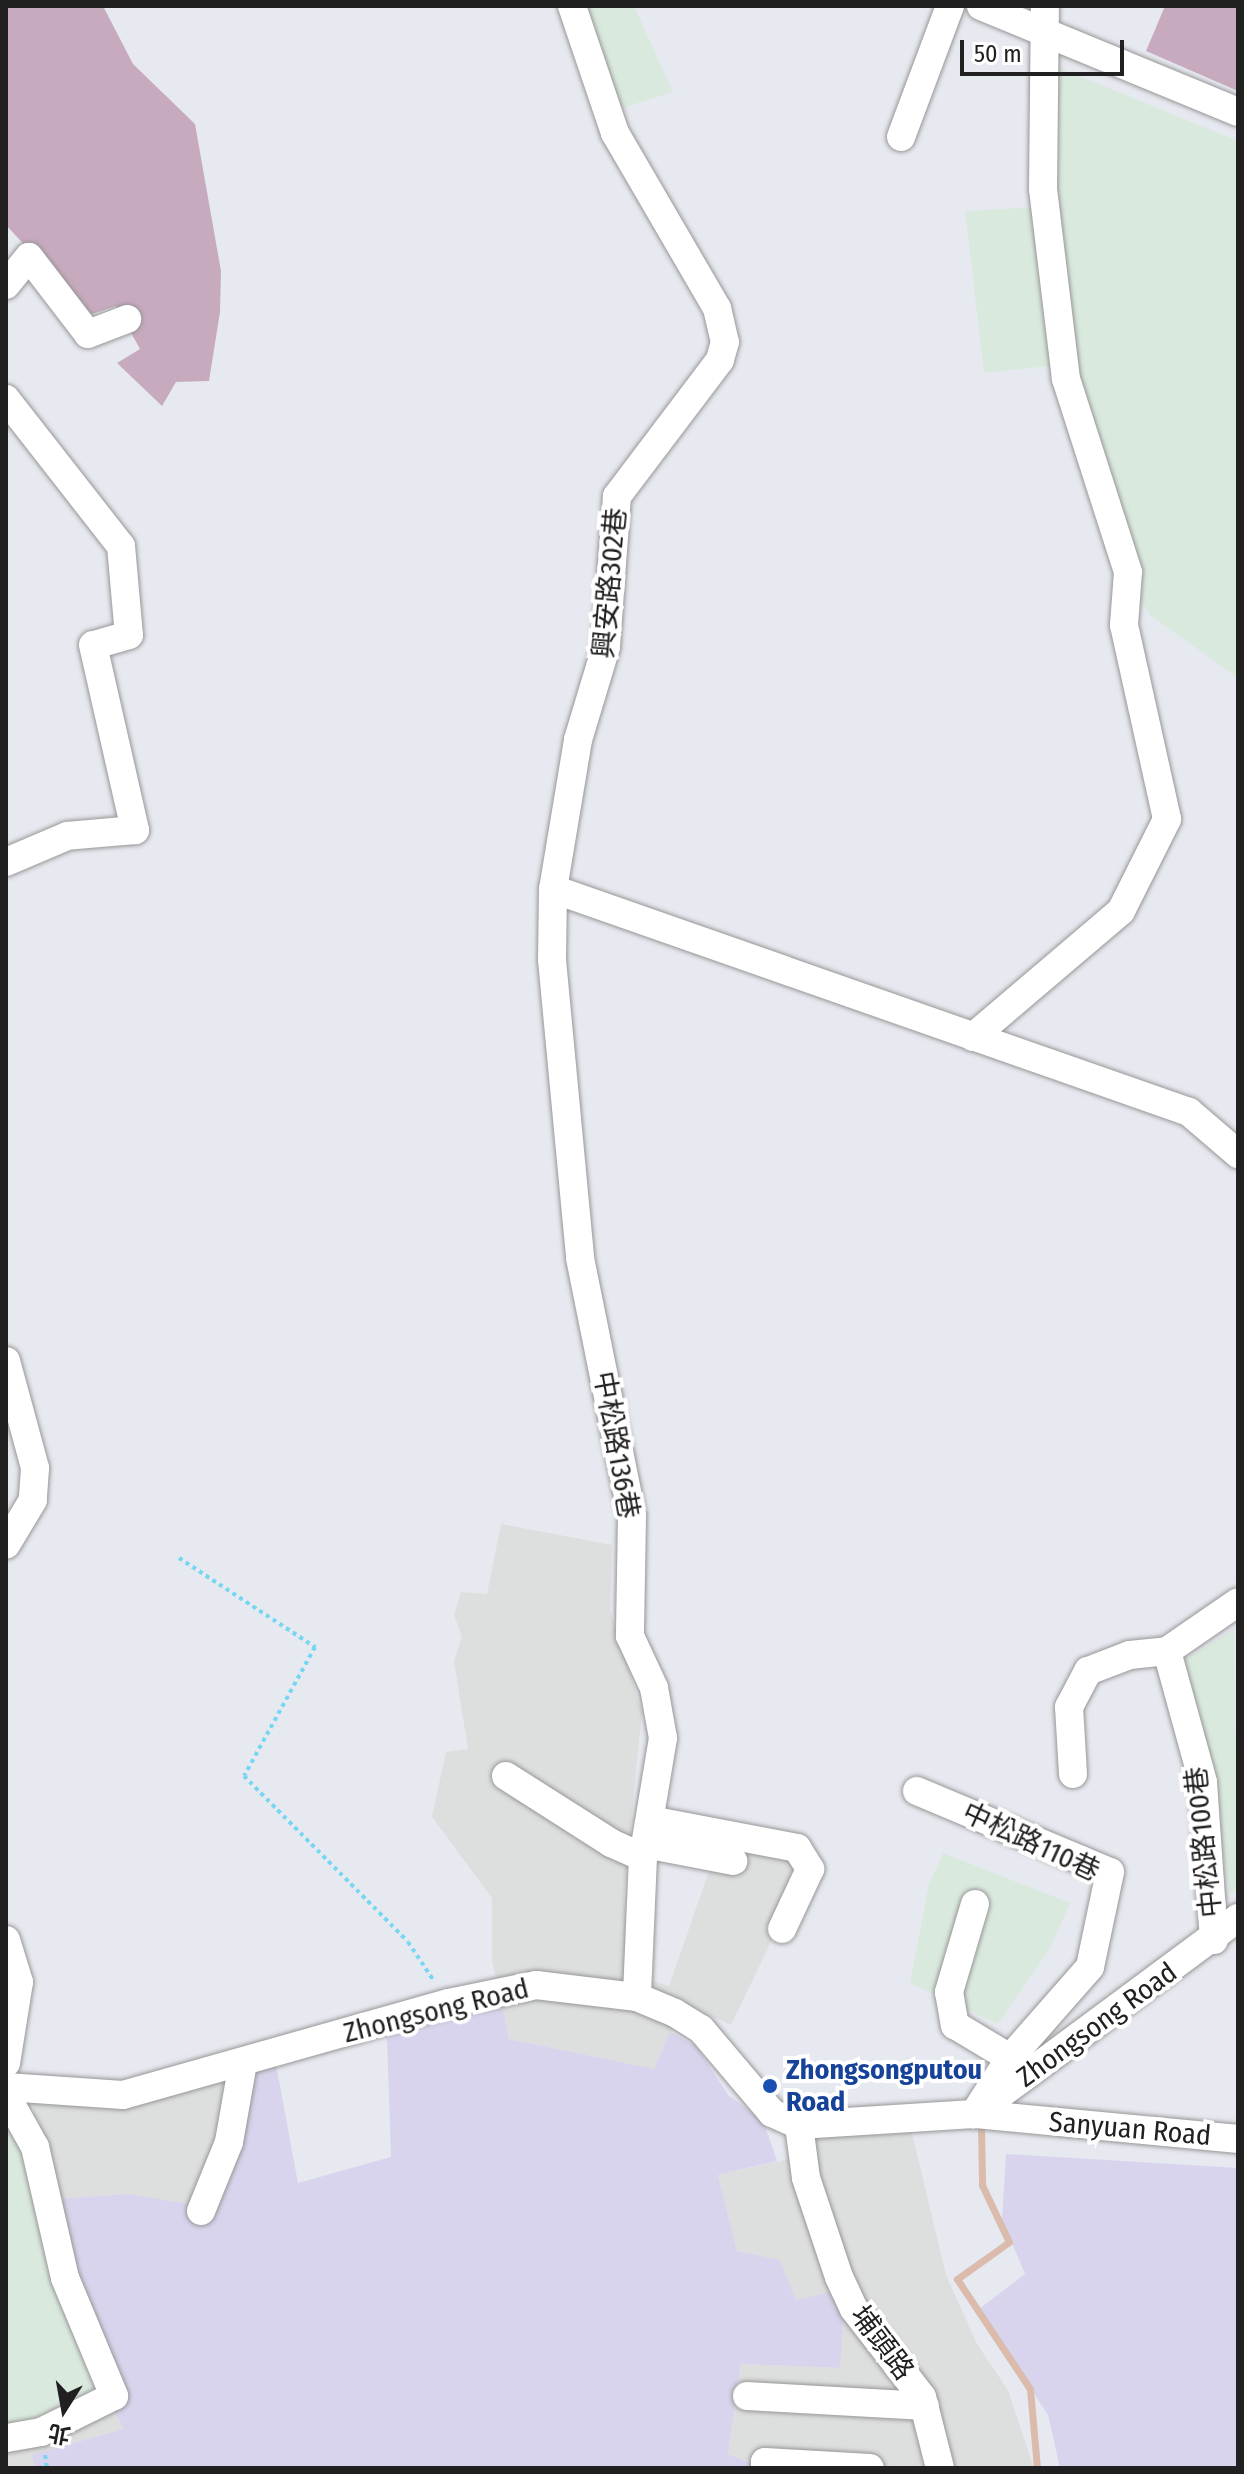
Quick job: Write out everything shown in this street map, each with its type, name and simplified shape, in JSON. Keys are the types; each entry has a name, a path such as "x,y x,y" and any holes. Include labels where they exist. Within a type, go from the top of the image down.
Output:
{"street":[{"name":"興安路302巷","path":"553,889 578,740 606,647 617,496 720,360 725,342 717,308 615,133 572,6"},
{"path":"901,137 950,6"},
{"path":"981,6 1044,19 1238,112"},
{"path":"973,1037 1121,911 1167,819 1124,625 1128,572 1066,379 1046,234 1044,19"},
{"path":"6,285 29,257 88,334 127,319"},
{"path":"6,399 121,546 129,635 93,645 135,830 67,836 6,862"},
{"path":"553,889 1189,1112 1238,1154"},
{"name":"中松路136巷","path":"553,889 552,960 580,1258 632,1516 630,1636 654,1688 663,1738 646,1840 637,1997"},
{"path":"6,1361 35,1468 33,1500 6,1545"},
{"path":"1073,1774 1069,1707 1088,1671 1130,1655 1167,1651 1238,1602"},
{"name":"中松路100巷","path":"1167,1651 1203,1782 1214,1940"},
{"path":"506,1776 646,1840 733,1861"},
{"name":"中松路110巷","path":"917,1791 1110,1872 1090,1967 1010,2058 974,2114"},
{"path":"646,1840 797,1848 810,1869 782,1929"},
{"path":"975,1904 949,1992 955,2025 1010,2058"},
{"name":"Zhongsong Road","path":"974,2114 1214,1940 1238,1918"},
{"path":"6,1940 19,1982 6,2063"},
{"name":"Zhongsong Road","path":"6,2087 123,2095 449,2003 536,1985 637,1997 701,2029 757,2099 799,2125"},
{"path":"201,2211 229,2142 243,2063"},
{"path":"6,2095 35,2147 65,2278 114,2396 41,2432 6,2438"},
{"path":"799,2125 974,2114"},
{"name":"Sanyuan Road","path":"974,2114 1238,2139"},
{"name":"埔頭路","path":"799,2125 806,2178 839,2277 854,2309 889,2349 925,2406 940,2468"},
{"path":"747,2396 925,2406"},
{"path":"765,2468 765,2462 870,2468"}],"path":[{"path":"179,1558 315,1647 244,1776 408,1942 449,2003"}],"shaded area":[{"path":"6,6 103,6 133,64 195,124 221,271 220,312 209,381 176,382 162,406 117,363 140,349 116,306 89,315 6,225"},
{"path":"583,6 634,6 673,92 613,111"},
{"path":"1165,6 1238,6 1238,91 1146,51"},
{"path":"1045,62 1238,141 1238,678 1150,615 1136,592 1059,365 984,373 965,211 1050,206"},
{"path":"501,1524 612,1545 610,1610 642,1712 624,1892 628,1973 669,1986 716,1851 741,1855 757,1845 808,1865 731,2025 683,2003 654,2069 509,2039 492,1960 492,1898 432,1817 446,1752 468,1749 454,1661 462,1637 454,1615 461,1592 487,1594"},
{"path":"1234,1629 1238,1888 1230,1895 1209,1764 1178,1664"},
{"path":"943,1853 1070,1903 1050,1948 998,2024 910,1983 929,1884"},
{"path":"502,2004 509,2039 654,2069 670,2032 696,2046 728,2095 763,2120 777,2161 718,2175 737,2251 780,2260 796,2300 835,2291 844,2311 840,2368 741,2364 728,2454 763,2468 35,2468 32,2455 123,2429 102,2387 40,2200 129,2194 202,2206 240,2074 276,2064 298,2183 391,2157 387,2037"},
{"path":"240,2074 202,2206 128,2194 58,2199 31,2099"},
{"path":"6,2104 102,2387 6,2431"},
{"path":"912,2133 946,2275 977,2344 1008,2390 1034,2468 763,2468 728,2454 741,2364 839,2368 796,2301 737,2251 718,2175 811,2154 814,2137"},
{"path":"1006,2154 1238,2168 1238,2468 1060,2468 1048,2415 979,2309 1025,2274 1002,2220"},
{"path":"102,2387 123,2429 33,2455 35,2468 6,2468 6,2431"}],"waterway":[{"path":"981,2125 982,2185 1009,2242 957,2279 1030,2389 1037,2468"}],"place":[{"name":"Zhongsongputou Road","path":"770,2086"}]}
